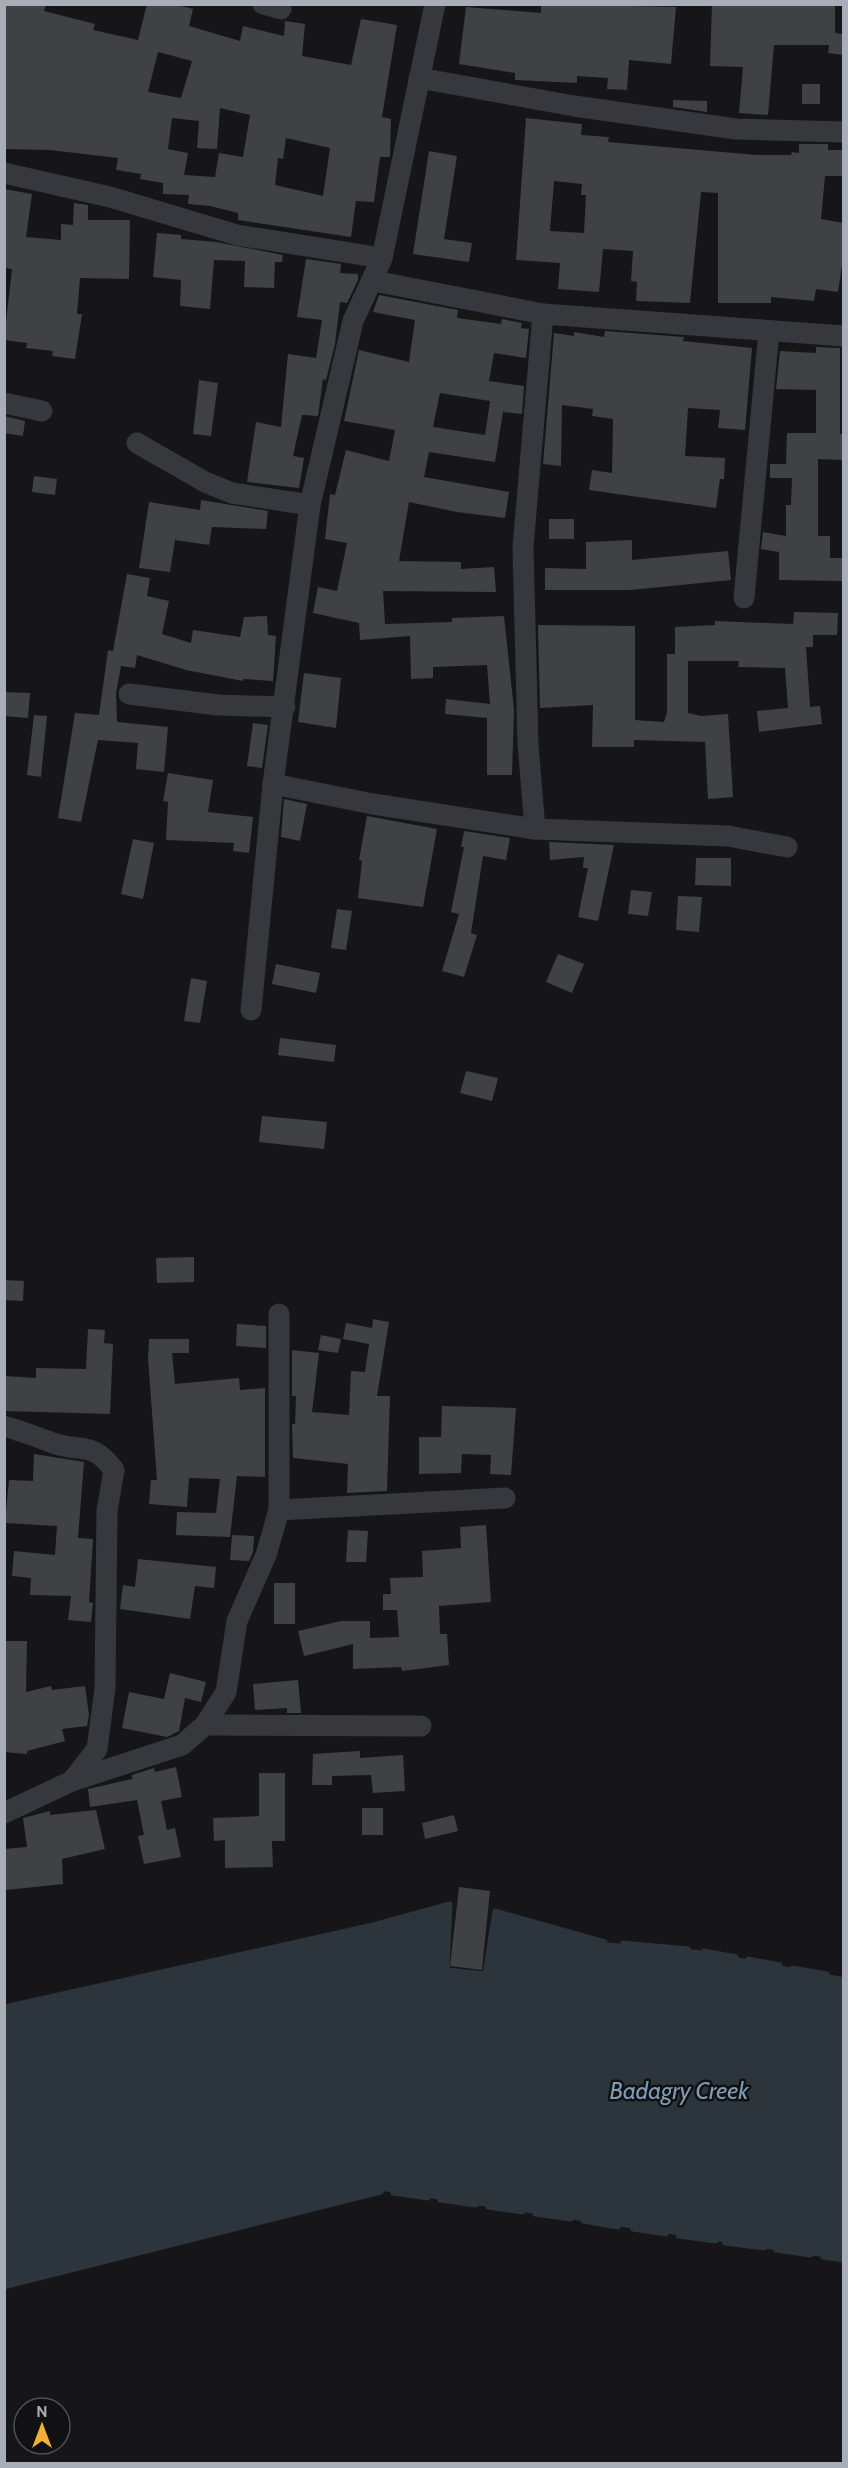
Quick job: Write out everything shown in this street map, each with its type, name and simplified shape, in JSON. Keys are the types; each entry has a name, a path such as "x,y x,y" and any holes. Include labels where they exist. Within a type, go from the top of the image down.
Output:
{"street":[{"path":"251,1010 273,784 310,505 353,321 364,295 374,281 382,258 435,4"},
{"path":"420,78 574,106 736,129 843,132"},
{"path":"4,173 110,197 237,235 382,258"},
{"path":"374,281 543,314 843,336"},
{"path":"535,829 528,744 523,547 543,314"},
{"path":"744,598 770,331"},
{"path":"4,403 42,411"},
{"path":"137,443 205,482 232,493 310,505"},
{"path":"129,694 218,705 285,707"},
{"path":"273,784 373,804 535,829 728,836 787,847"},
{"path":"4,1813 72,1781 182,1745 205,1725 226,1692 237,1621 266,1555 279,1510 279,1314"},
{"path":"4,1425 56,1444 87,1448 103,1456 114,1470 107,1511 105,1688 97,1749 72,1781"},
{"path":"279,1510 505,1498"},
{"path":"205,1725 421,1726"}],"water":[{"name":"Badagry Creek","path":"450,1904 447,1970 485,1974 495,1911 602,1942 698,1950 843,1977 843,2260 382,2191 5,2287 5,2007 373,1925"}],"building":[{"path":"4,4 46,4 44,11 95,24 93,30 138,40 147,4 172,4 193,9 189,26 240,41 243,26 284,36 285,21 305,24 302,56 351,65 361,19 397,25 382,117 391,119 390,157 380,157 374,202 356,201 351,237 238,220 238,213 210,206 188,204 189,195 163,194 163,183 140,179 141,174 116,170 118,158 50,150 4,149","holes":["158,52 192,61 181,98 148,92","220,108 250,115 243,157 219,153 215,177 184,175 188,153 168,149 172,118 199,121 197,148 217,149","286,138 330,148 323,196 275,185 278,158 283,159"]},
{"path":"541,4 676,7 671,64 629,60 627,90 607,89 608,78 577,76 577,83 515,80 515,73 459,64 466,7 541,13"},
{"path":"712,4 835,4 835,33 843,34 843,55 828,53 829,45 774,45 768,115 739,113 743,67 710,66"},
{"path":"802,84 820,84 820,104 802,104"},
{"path":"673,100 707,101 707,112 673,107"},
{"path":"526,118 582,124 581,135 609,137 608,142 757,155 799,153 799,144 828,144 828,150 843,150 843,176 825,176 821,219 843,223 843,258 838,292 816,289 814,301 771,297 771,303 718,303 718,193 701,192 690,303 636,301 637,282 631,281 633,251 603,249 599,292 558,289 560,263 516,260","holes":["554,181 582,184 581,195 586,195 584,233 550,231"]},
{"path":"429,151 457,156 444,239 472,243 469,262 413,254"},
{"path":"4,189 32,194 26,237 61,240 61,224 73,225 74,203 88,205 88,220 130,220 129,279 80,278 77,314 82,314 75,359 52,356 53,351 26,348 27,343 4,340 12,269 4,268"},
{"path":"157,233 181,235 181,239 216,242 283,255 282,262 275,262 274,288 244,287 245,261 214,260 210,309 180,306 181,280 153,277"},
{"path":"306,259 341,264 340,273 358,274 358,280 347,303 340,302 335,344 326,380 323,379 318,416 302,415 293,456 304,458 299,488 247,482 256,422 281,427 288,354 316,358 322,320 297,317"},
{"path":"379,295 458,310 457,318 501,324 502,319 522,323 521,328 529,329 526,358 494,353 489,381 524,386 522,414 503,412 495,462 429,452 424,477 509,492 505,518 457,512 409,502 399,561 461,562 461,569 494,567 496,592 383,591 385,624 452,622 452,618 504,616 514,710 512,775 487,775 487,718 445,714 446,699 490,704 487,665 433,667 433,678 411,679 410,636 360,640 359,623 313,613 318,587 337,591 347,543 325,539 330,494 335,495 346,450 389,461 395,430 344,421 359,350 409,362 415,320 373,312","holes":["440,393 490,401 485,435 433,427"]},
{"path":"605,331 684,337 683,341 752,348 745,430 718,428 720,410 688,408 685,456 725,458 724,479 720,479 716,508 589,490 592,470 612,473 613,419 592,416 593,409 562,405 561,466 543,464 554,333 574,336 574,332 604,337"},
{"path":"816,347 840,348 840,434 843,434 843,460 818,459 818,536 830,536 830,558 843,558 843,581 779,580 779,552 761,549 763,532 786,536 786,505 791,505 792,478 770,478 770,464 786,464 787,433 816,433 816,390 776,389 780,351 816,353"},
{"path":"199,380 218,383 211,436 193,434"},
{"path":"4,416 25,421 23,436 4,433"},
{"path":"34,476 57,479 55,495 32,492"},
{"path":"201,500 268,511 266,529 212,527 209,545 175,540 170,572 139,568 149,502 200,510"},
{"path":"549,519 574,519 574,539 549,539"},
{"path":"632,540 632,560 728,551 731,580 630,590 545,590 545,568 586,569 586,542"},
{"path":"127,574 150,578 147,596 169,601 162,634 191,643 193,630 240,637 244,617 267,616 268,635 276,636 273,681 243,679 243,681 186,670 137,655 135,668 121,666 116,693 117,722 168,727 164,772 136,769 138,743 98,740 81,822 58,818 75,713 99,715 108,650 113,651"},
{"path":"794,612 838,613 837,635 813,635 813,647 806,647 810,707 820,706 822,724 759,732 757,711 788,708 785,668 738,667 739,661 688,661 688,713 701,716 728,714 733,797 708,799 705,742 634,740 634,747 592,747 593,705 540,708 538,625 635,626 635,720 664,722 667,712 667,654 675,654 675,627 715,625 715,621 793,624"},
{"path":"304,673 341,678 336,728 298,722"},
{"path":"4,692 30,693 28,718 4,716"},
{"path":"34,715 47,716 41,777 27,775"},
{"path":"253,723 268,725 262,768 247,766"},
{"path":"168,773 213,780 208,812 253,817 249,853 233,851 234,843 166,840 168,802 163,801"},
{"path":"284,799 307,804 300,841 281,837"},
{"path":"367,816 437,829 423,907 358,898 362,861 359,860"},
{"path":"464,831 510,838 506,860 483,856 471,933 477,935 464,977 442,971 459,914 451,912 464,847 461,847"},
{"path":"133,839 154,843 143,899 121,894"},
{"path":"549,842 614,845 598,921 578,917 588,868 583,868 584,857 550,860"},
{"path":"696,858 731,858 731,886 695,885"},
{"path":"631,890 652,892 648,916 628,914"},
{"path":"678,896 702,897 699,932 676,930"},
{"path":"337,909 352,911 346,950 331,948"},
{"path":"558,954 584,964 572,993 546,982"},
{"path":"276,964 320,973 316,993 272,984"},
{"path":"191,978 207,981 200,1023 184,1021"},
{"path":"280,1038 336,1045 334,1062 278,1055"},
{"path":"466,1071 498,1078 492,1101 460,1093"},
{"path":"262,1116 327,1122 324,1149 259,1142"},
{"path":"194,1257 194,1282 157,1283 156,1258"},
{"path":"4,1280 24,1281 23,1301 4,1300"},
{"path":"373,1319 389,1322 377,1396 390,1396 387,1491 347,1493 348,1464 293,1458 292,1424 295,1424 296,1396 292,1396 292,1350 319,1353 312,1412 349,1415 351,1371 365,1372 369,1344 343,1339 346,1323 372,1328"},
{"path":"237,1324 266,1326 266,1348 236,1346"},
{"path":"88,1329 105,1330 104,1343 113,1344 110,1414 4,1411 4,1376 36,1378 36,1368 86,1369"},
{"path":"321,1335 341,1339 338,1353 318,1350"},
{"path":"149,1339 189,1339 189,1353 172,1353 175,1384 239,1378 240,1390 265,1388 265,1477 237,1476 230,1537 176,1535 177,1512 216,1513 220,1479 189,1478 187,1507 149,1504 151,1480 157,1480 148,1358"},
{"path":"442,1406 516,1408 511,1475 490,1474 491,1455 462,1454 461,1473 419,1474 419,1437 441,1437"},
{"path":"34,1454 84,1462 78,1538 93,1539 89,1602 93,1603 91,1622 68,1620 71,1596 30,1595 31,1578 12,1576 14,1551 55,1555 57,1526 5,1523 9,1480 33,1481"},
{"path":"486,1525 491,1602 439,1606 440,1634 447,1634 449,1665 402,1671 401,1667 353,1669 353,1644 304,1656 298,1631 341,1621 370,1621 370,1638 399,1637 397,1610 383,1610 383,1594 391,1594 390,1578 423,1577 422,1551 461,1548 460,1527"},
{"path":"348,1530 368,1531 366,1562 346,1562"},
{"path":"232,1535 254,1536 253,1552 249,1561 230,1560"},
{"path":"138,1559 216,1567 214,1588 195,1586 190,1619 120,1609 123,1585 135,1587"},
{"path":"274,1583 295,1583 295,1624 274,1624"},
{"path":"4,1641 27,1641 26,1692 51,1686 52,1690 85,1686 89,1715 87,1726 62,1729 65,1741 27,1751 27,1754 4,1752"},
{"path":"170,1673 206,1682 201,1702 185,1698 179,1731 167,1737 122,1728 129,1692 164,1699"},
{"path":"298,1680 301,1713 287,1713 287,1708 255,1710 253,1684"},
{"path":"360,1751 360,1758 403,1755 405,1791 373,1793 371,1775 332,1776 332,1785 312,1785 313,1754"},
{"path":"176,1767 182,1797 161,1801 167,1830 175,1828 181,1857 144,1864 138,1836 144,1835 137,1800 90,1807 88,1789 132,1779 132,1775 154,1768 155,1772"},
{"path":"259,1773 285,1773 285,1841 272,1841 273,1867 225,1868 225,1840 214,1841 213,1818 259,1816"},
{"path":"362,1808 383,1808 383,1835 362,1835"},
{"path":"96,1810 105,1849 62,1859 63,1884 6,1890 4,1849 27,1847 23,1818 50,1811 50,1815"},
{"path":"454,1815 458,1831 425,1839 422,1823"},
{"path":"459,1887 490,1891 482,1970 450,1966"}],"waterway":[{"path":"4,2007 373,1925 450,1904 447,1970 485,1974 495,1911 605,1942"},
{"path":"623,1943 688,1949"},
{"path":"704,1951 736,1957"},
{"path":"748,1959 780,1965"},
{"path":"792,1968 827,1974"},
{"path":"4,2287 381,2192"},
{"path":"393,2193 428,2198"},
{"path":"440,2200 476,2205"},
{"path":"488,2207 523,2212"},
{"path":"535,2214 571,2219"},
{"path":"583,2221 618,2227"},
{"path":"633,2229 666,2234"},
{"path":"678,2236 716,2241"},
{"path":"725,2243 764,2248"},
{"path":"776,2250 811,2255"},
{"path":"823,2257 844,2260"}]}
